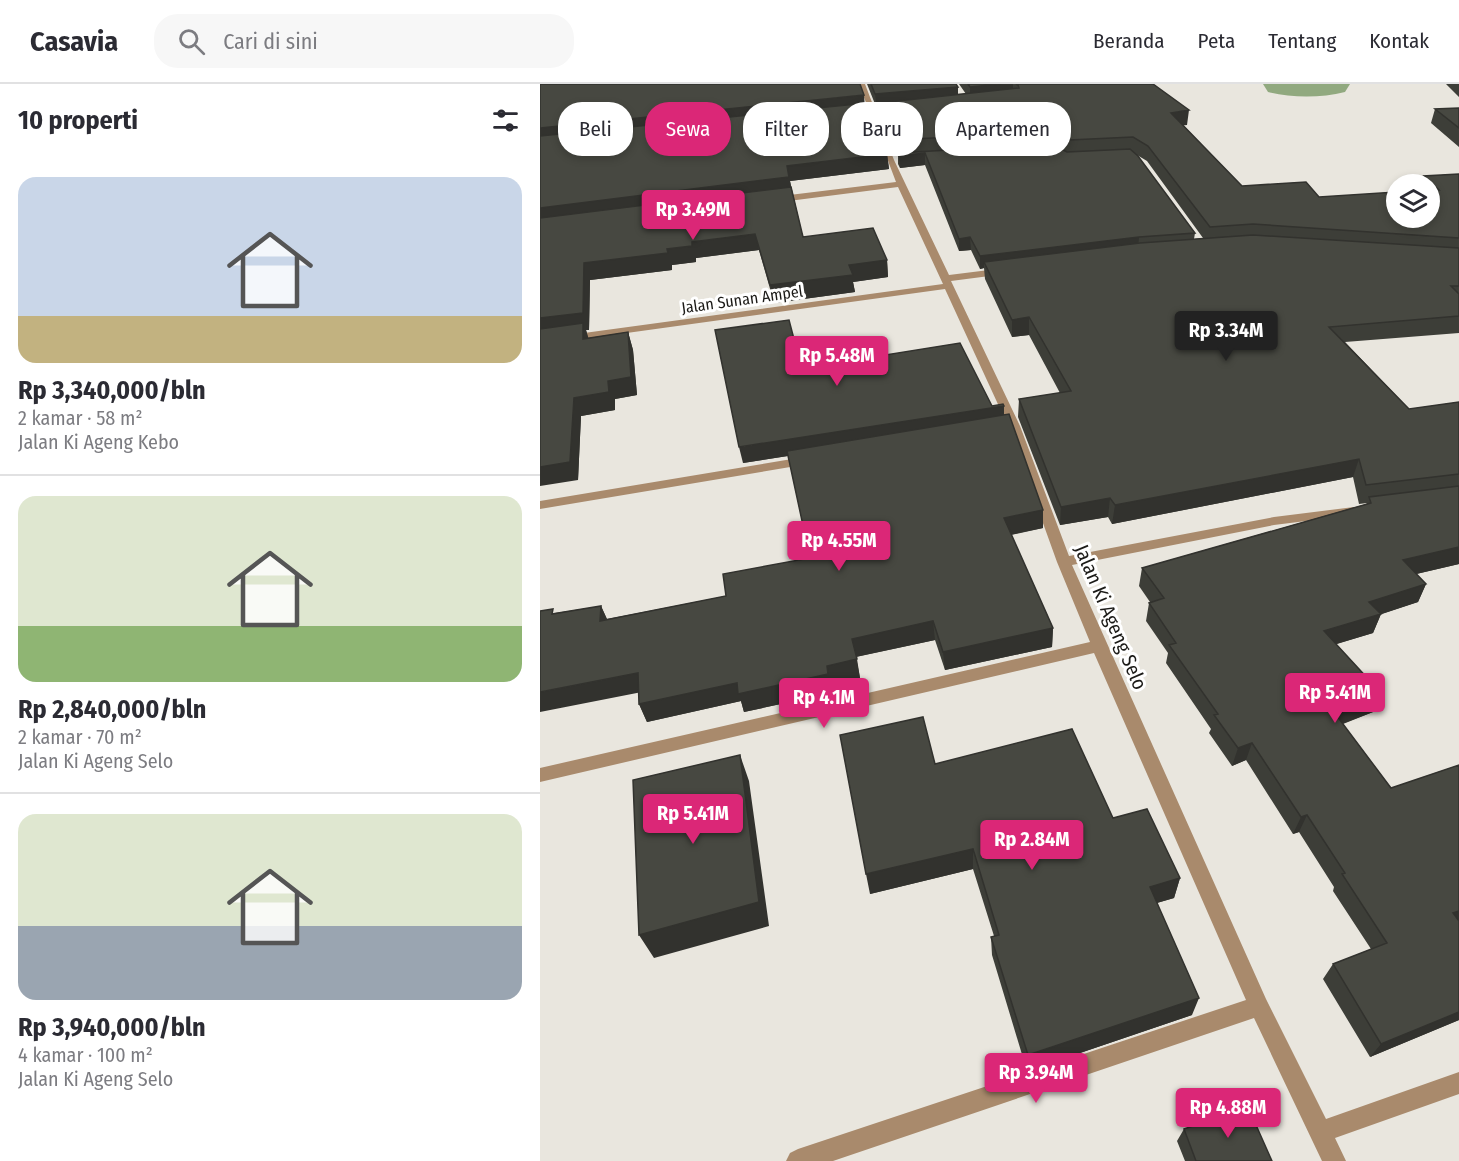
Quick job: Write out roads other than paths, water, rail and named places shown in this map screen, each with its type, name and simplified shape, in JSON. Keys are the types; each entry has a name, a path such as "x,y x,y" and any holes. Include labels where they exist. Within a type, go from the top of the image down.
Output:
{"street":[{"name":"Jalan Ki Ageng Selo","path":"862,84 872,113 896,160 901,184 1008,427 1099,646 1259,1006 1334,1161"},
{"path":"761,202 901,184"},
{"name":"Jalan Sunan Ampel","path":"540,342 946,283 1015,269"},
{"path":"540,505 818,459"},
{"path":"1064,562 1274,521 1366,509"},
{"path":"540,775 1099,646"},
{"path":"798,1161 1259,1006"},
{"path":"1321,1132 1459,1083"}],"waterway":[{"path":"1281,84 1332,84"}]}
